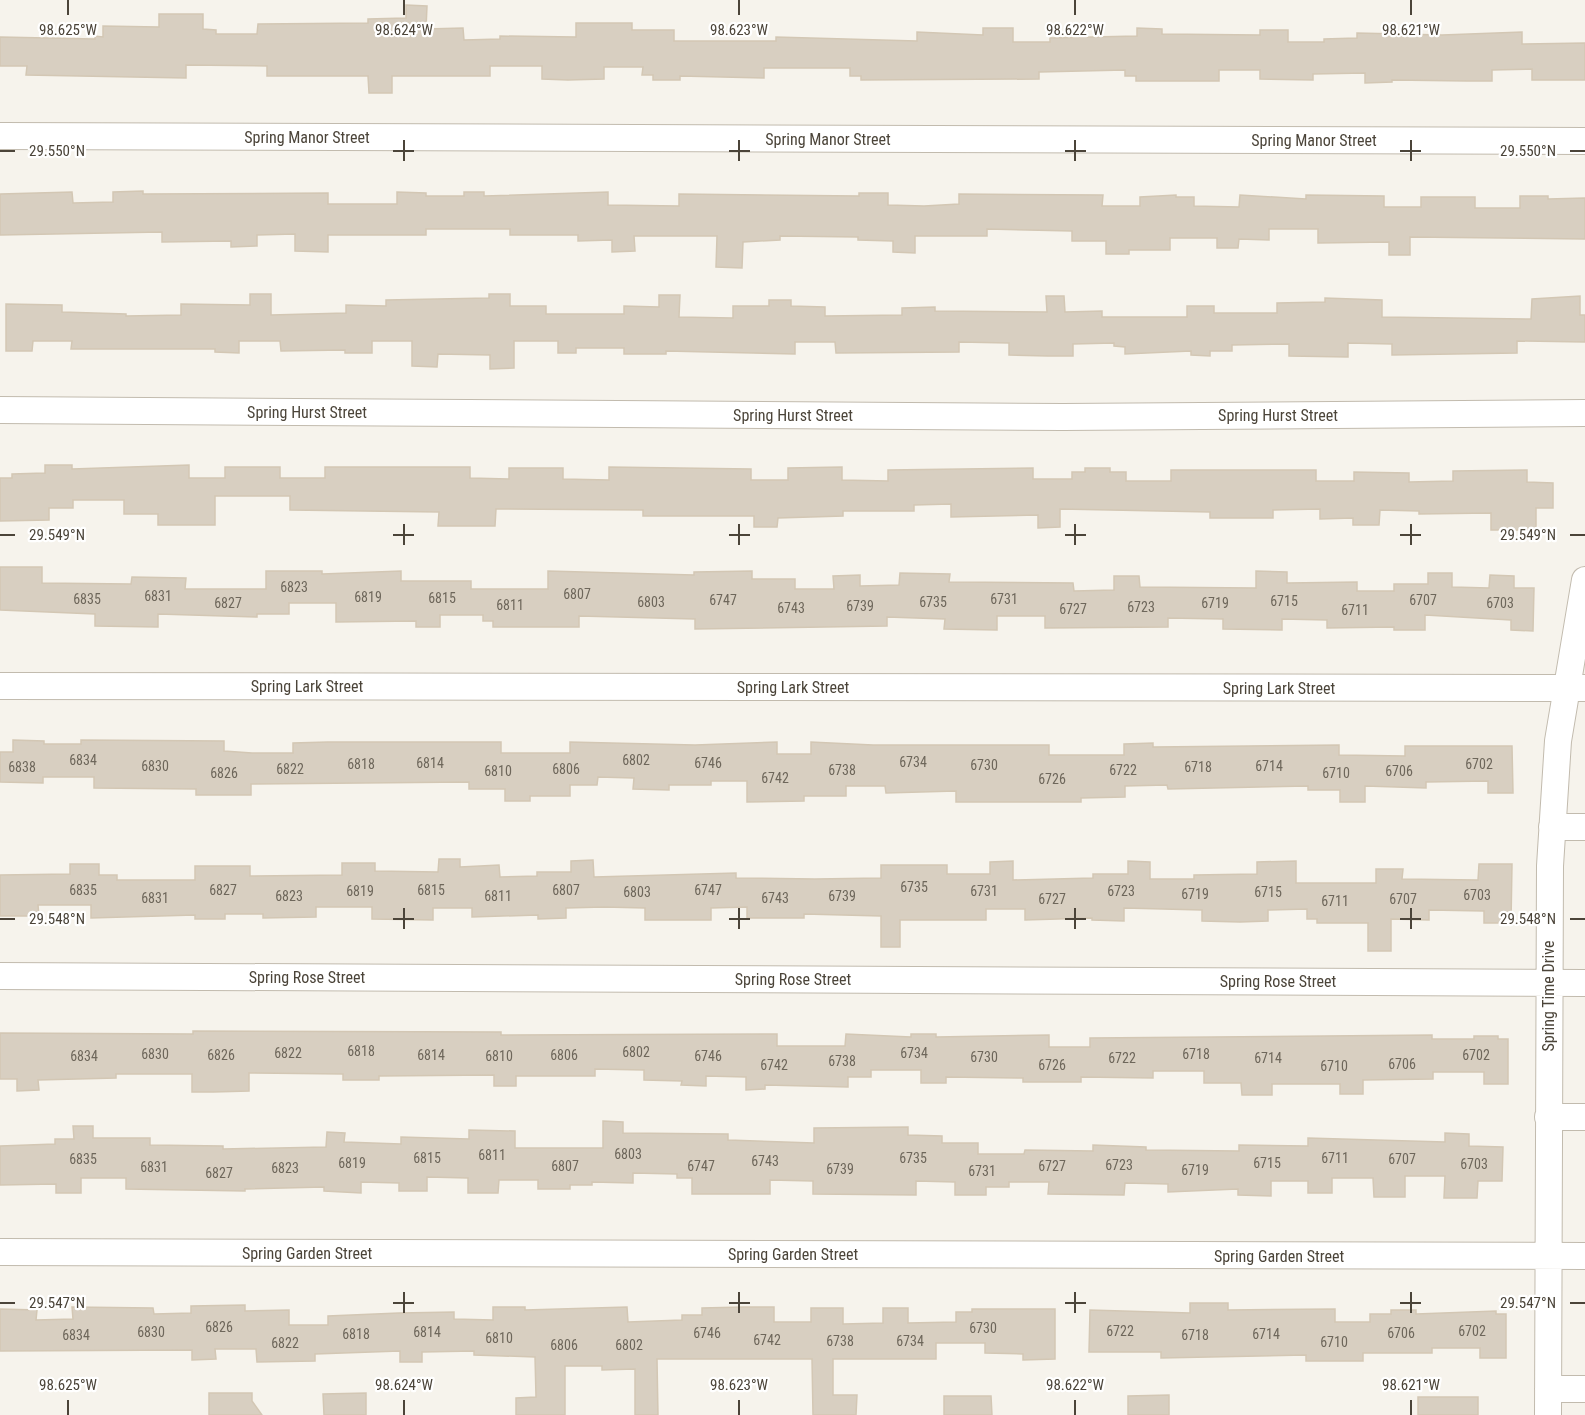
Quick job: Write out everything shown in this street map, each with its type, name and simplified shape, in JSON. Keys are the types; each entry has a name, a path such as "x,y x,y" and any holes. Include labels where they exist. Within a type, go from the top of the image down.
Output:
{"street":[{"name":"Spring Manor Street","path":"0,136 1585,141"},
{"name":"Spring Hurst Street","path":"0,410 1052,417 1585,413"},
{"name":"Spring Time Drive","path":"1548,1415 1548,1117 1552,827 1558,741 1575,688 1585,580"},
{"name":"Spring Lark Street","path":"0,686 1575,688"},
{"path":"1552,827 1585,827"},
{"name":"Spring Rose Street","path":"0,976 1585,983"},
{"path":"1548,1117 1585,1117"},
{"name":"Spring Garden Street","path":"0,1252 1585,1256"},
{"path":"1548,1389 1585,1389"}],"building":[{"path":"406,5 427,6 426,29 463,28 464,40 500,39 500,36 576,37 576,23 632,23 632,30 674,30 674,41 776,41 776,37 917,41 917,32 983,35 983,28 1013,28 1013,42 1050,42 1050,38 1137,36 1137,28 1162,29 1162,34 1260,35 1260,30 1288,30 1288,42 1324,42 1324,39 1357,38 1357,33 1442,35 1522,32 1522,44 1585,43 1585,80 1532,80 1532,69 1492,70 1492,81 1392,80 1392,82 1365,83 1365,73 1313,74 1313,80 1260,79 1260,70 1219,70 1219,81 1136,81 1136,76 1125,76 1125,70 1039,72 1039,79 861,80 861,76 850,76 850,68 764,68 764,78 680,76 680,80 653,80 653,75 642,75 643,67 604,67 604,79 568,80 542,79 542,66 490,66 490,76 392,76 392,93 369,93 368,76 267,76 267,66 186,65 186,78 26,75 27,66 0,66 0,37 95,39 95,36 103,37 103,26 159,27 159,14 203,14 203,29 216,30 216,34 257,34 258,24 368,23 368,19 406,18"},
{"path":"143,191 143,194 328,193 328,204 397,204 397,192 426,193 426,196 464,196 464,192 484,192 484,196 608,192 608,205 679,206 679,194 859,196 859,193 888,193 888,205 924,206 959,204 959,194 1103,195 1102,206 1140,206 1140,197 1176,195 1176,197 1194,197 1194,206 1239,207 1240,195 1306,199 1306,195 1384,196 1384,207 1421,207 1421,197 1475,197 1475,208 1520,208 1520,196 1548,196 1548,199 1585,198 1585,239 1410,237 1410,255 1389,255 1389,242 1318,243 1318,229 1269,229 1269,240 1239,239 1238,248 1217,248 1217,238 1170,238 1170,250 1129,250 1129,254 1106,254 1106,241 1072,241 1072,231 987,229 987,236 915,236 915,253 893,252 893,241 858,240 858,237 780,236 780,240 743,242 742,268 716,267 717,236 634,236 635,251 612,252 612,240 578,241 578,235 510,235 510,229 426,229 426,235 328,235 328,252 295,251 295,234 257,235 257,246 231,247 231,241 162,242 162,232 0,235 0,194 72,192 73,203 113,202 113,192"},
{"path":"250,294 271,294 271,315 346,313 346,305 386,306 386,300 489,298 489,294 510,294 510,306 546,306 546,314 624,314 624,306 659,307 659,295 680,295 679,317 733,318 733,306 769,306 769,300 791,300 791,306 825,307 825,316 902,315 902,308 935,307 935,311 1047,312 1046,296 1064,296 1065,312 1102,311 1102,317 1187,317 1187,306 1214,306 1214,313 1277,313 1277,303 1325,302 1325,298 1382,300 1382,317 1531,319 1532,299 1580,296 1580,315 1585,315 1585,342 1517,341 1517,353 1392,355 1392,344 1348,343 1348,357 1289,356 1289,344 1232,345 1232,351 1210,351 1210,356 1191,355 1191,351 1125,354 1125,347 1114,346 1114,343 1073,344 1073,356 1048,356 1009,355 1009,343 959,342 959,352 836,353 835,342 795,342 795,354 666,351 666,354 624,354 624,348 576,348 576,353 558,353 558,341 514,341 514,368 490,369 490,355 438,354 437,367 412,366 412,341 372,341 372,353 345,353 345,350 281,351 280,341 239,341 239,353 215,352 215,349 71,349 72,341 33,341 32,351 6,351 6,304 62,305 62,312 126,314 126,316 181,315 181,304 250,305"},
{"path":"45,465 72,465 72,469 189,465 189,478 225,478 225,467 280,467 280,478 325,478 325,467 470,467 470,478 509,479 509,468 563,468 563,479 609,480 609,467 751,469 751,480 788,480 788,468 842,467 842,480 888,481 888,470 1033,468 1033,479 1072,479 1072,472 1085,472 1085,468 1110,468 1110,472 1126,472 1126,481 1171,481 1171,470 1316,470 1316,481 1354,481 1354,472 1409,473 1409,482 1453,481 1453,471 1527,470 1527,482 1553,483 1553,508 1536,508 1536,530 1491,530 1491,513 1419,514 1419,511 1380,510 1379,525 1353,525 1353,518 1320,519 1320,509 1273,510 1273,518 1210,518 1210,512 1060,509 1060,527 1038,528 1038,515 951,517 951,504 914,505 914,511 843,511 843,516 778,518 777,527 754,527 754,516 643,516 643,510 496,509 495,526 438,526 439,512 290,510 290,496 215,496 215,525 158,525 158,514 124,514 124,500 73,500 73,508 49,508 49,520 0,521 0,478 12,478 12,474 45,473"},
{"path":"0,567 42,567 42,583 131,584 132,577 186,578 185,589 266,589 266,571 322,571 322,574 401,571 401,581 471,581 471,589 548,589 548,571 694,575 694,572 752,571 752,579 795,579 795,589 834,589 833,576 860,575 860,586 899,585 900,573 950,574 949,582 1073,583 1074,591 1114,590 1114,576 1139,576 1140,587 1256,588 1256,571 1287,572 1287,583 1357,582 1357,591 1394,591 1394,584 1428,584 1428,573 1452,573 1452,587 1489,588 1490,575 1514,576 1514,588 1534,588 1533,631 1511,630 1511,620 1425,615 1425,630 1394,630 1394,627 1327,628 1327,620 1282,619 1282,630 1223,629 1223,619 1168,618 1168,627 1045,628 1045,616 997,616 997,630 944,629 945,619 887,617 887,626 695,629 695,619 579,616 579,627 493,627 493,621 483,621 483,615 440,615 440,627 416,627 416,621 336,622 336,603 289,603 289,614 257,614 257,617 158,614 158,627 95,626 95,614 0,610"},
{"path":"13,740 44,741 44,744 81,744 81,740 224,741 224,751 252,753 293,753 293,743 328,742 501,742 501,753 570,753 570,742 695,745 777,742 777,754 811,754 811,742 873,745 1049,745 1049,755 1124,755 1124,744 1153,743 1153,747 1339,745 1339,755 1405,756 1405,746 1512,746 1513,793 1488,793 1488,781 1426,782 1426,788 1365,786 1365,802 1340,802 1340,790 1308,790 1308,786 1168,789 1167,785 1125,786 1125,797 1081,798 1081,802 956,802 956,791 886,793 885,786 846,786 846,796 804,796 804,801 747,802 747,781 711,781 711,785 669,785 669,790 633,789 634,778 598,777 597,785 570,785 570,796 530,796 530,801 505,801 505,789 469,789 469,782 251,784 251,795 196,795 196,789 94,788 94,777 43,777 43,783 0,782 0,752 13,752"},
{"path":"439,859 460,859 460,867 499,865 500,877 537,876 537,872 571,872 571,861 593,860 594,877 736,873 736,878 815,879 881,878 881,865 947,865 947,874 990,874 990,862 1013,861 1013,880 1093,878 1093,874 1128,874 1128,861 1150,862 1150,879 1194,879 1194,875 1257,874 1257,862 1296,861 1296,883 1376,883 1376,869 1403,869 1402,879 1478,880 1479,864 1512,864 1511,923 1484,923 1484,911 1429,910 1429,920 1391,919 1391,951 1368,951 1368,923 1317,923 1317,919 1307,919 1307,909 1268,910 1268,921 1240,922 1202,921 1202,910 1124,908 1124,921 1092,920 1092,918 1025,920 1025,909 986,909 986,920 900,920 900,947 881,947 881,916 804,914 804,918 747,918 747,907 711,908 711,920 645,920 645,908 604,907 566,908 566,918 538,919 538,915 472,917 472,908 433,908 433,920 372,919 372,907 316,907 316,917 263,918 263,914 225,914 225,919 195,919 195,915 91,918 91,905 38,905 39,916 0,916 0,875 70,874 70,864 99,864 99,875 117,875 117,880 195,880 195,866 250,866 250,876 342,875 342,863 375,863 375,871 438,872"},
{"path":"193,1031 501,1032 501,1035 777,1034 777,1046 845,1046 846,1034 911,1037 911,1034 936,1034 936,1037 1049,1035 1049,1047 1090,1047 1090,1038 1432,1035 1432,1039 1474,1039 1474,1036 1498,1036 1498,1039 1508,1039 1508,1084 1484,1084 1484,1072 1433,1072 1433,1079 1363,1080 1363,1094 1340,1094 1340,1084 1272,1084 1272,1095 1242,1095 1241,1083 1204,1083 1204,1071 1153,1071 1153,1078 1081,1077 1081,1082 1023,1082 1023,1078 946,1077 946,1083 921,1083 921,1070 871,1070 871,1077 848,1077 848,1087 765,1085 765,1089 746,1090 746,1077 706,1076 706,1086 681,1085 682,1081 644,1080 644,1070 595,1069 595,1076 516,1076 516,1086 494,1086 494,1075 379,1076 379,1080 343,1080 343,1074 249,1073 249,1091 192,1092 192,1074 116,1074 116,1078 38,1080 39,1090 17,1091 17,1079 0,1079 0,1033 193,1034"},
{"path":"603,1121 623,1122 623,1133 728,1134 728,1140 814,1143 814,1128 908,1127 908,1135 942,1136 942,1143 978,1143 978,1154 1024,1154 1025,1150 1093,1151 1093,1145 1146,1147 1146,1150 1239,1151 1239,1145 1308,1146 1308,1138 1445,1142 1445,1133 1469,1134 1469,1146 1503,1147 1502,1181 1478,1181 1477,1198 1444,1198 1445,1176 1405,1176 1405,1197 1374,1197 1373,1178 1332,1178 1332,1193 1308,1193 1308,1181 1271,1181 1271,1196 1238,1195 1238,1189 1168,1192 1168,1184 1125,1183 1124,1195 1048,1194 1049,1182 1009,1182 1009,1187 986,1187 986,1195 955,1195 955,1182 916,1181 916,1195 813,1194 813,1181 770,1180 770,1194 692,1194 692,1178 677,1178 677,1174 633,1173 633,1183 592,1182 592,1185 570,1185 570,1189 538,1189 538,1180 499,1180 498,1193 468,1193 468,1178 427,1177 427,1191 399,1191 399,1183 361,1182 361,1193 324,1191 324,1187 245,1189 245,1191 126,1189 126,1178 81,1178 81,1193 56,1193 56,1184 0,1185 0,1146 55,1144 55,1139 74,1139 73,1126 93,1126 93,1138 150,1138 150,1145 223,1146 223,1149 326,1147 327,1132 345,1133 344,1142 401,1144 401,1137 469,1139 469,1130 515,1131 515,1148 603,1148"},
{"path":"1190,1303 1228,1303 1228,1310 1335,1309 1335,1322 1370,1322 1370,1314 1391,1314 1391,1310 1416,1310 1416,1314 1496,1311 1496,1314 1506,1314 1506,1358 1480,1358 1480,1348 1432,1348 1432,1353 1363,1353 1363,1361 1306,1361 1306,1355 1161,1358 1161,1352 1089,1352 1090,1310 1190,1313"},
{"path":"245,1305 245,1311 289,1310 289,1325 328,1325 328,1316 399,1313 454,1312 454,1319 493,1320 493,1307 525,1307 525,1310 627,1307 628,1322 682,1320 682,1315 702,1315 702,1308 774,1307 774,1322 811,1322 811,1308 843,1308 843,1324 883,1323 883,1308 908,1308 908,1323 956,1322 956,1312 972,1312 972,1309 1055,1309 1055,1359 1023,1360 1023,1354 985,1353 985,1343 936,1343 936,1359 833,1359 833,1395 857,1395 856,1415 813,1415 812,1359 657,1359 658,1415 635,1415 635,1369 602,1370 602,1366 565,1366 565,1415 516,1415 516,1398 536,1397 535,1357 474,1355 474,1351 422,1352 422,1362 400,1362 400,1351 315,1354 315,1361 257,1362 256,1349 215,1349 216,1359 192,1360 192,1350 0,1351 0,1309 37,1310 36,1320 73,1319 72,1307 153,1308 154,1314 191,1313 191,1306"},
{"path":"209,1393 252,1393 252,1401 262,1415 209,1415"},
{"path":"366,1393 366,1415 324,1415 323,1394"},
{"path":"1169,1395 1169,1415 1128,1415 1128,1396"},
{"path":"944,1396 991,1396 992,1415 944,1415"},
{"path":"1418,1397 1478,1397 1478,1415 1418,1415"}]}
